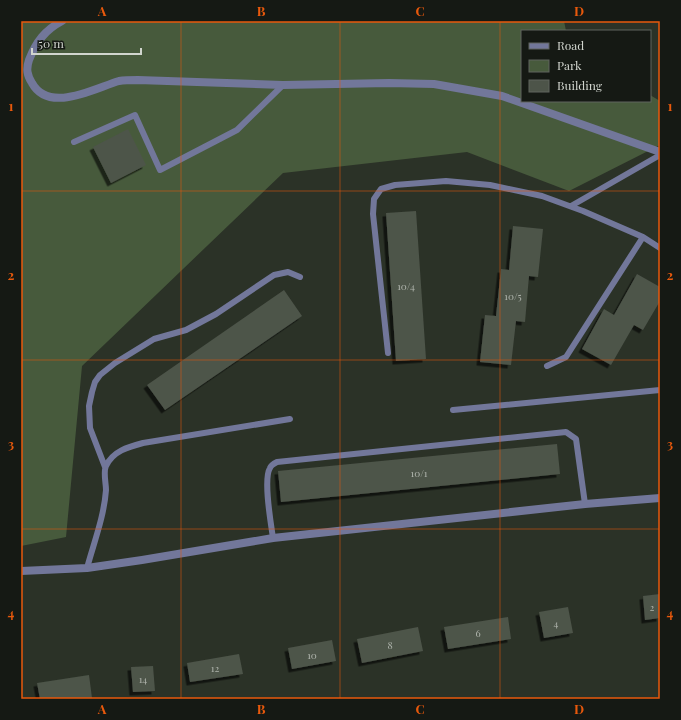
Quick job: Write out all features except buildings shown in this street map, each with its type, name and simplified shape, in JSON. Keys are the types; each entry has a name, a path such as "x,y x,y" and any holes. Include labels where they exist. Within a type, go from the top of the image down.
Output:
{"street":[{"path":"62,21 50,28 35,45 27,69 30,80 35,89 44,95 66,98 121,81 138,80 283,85 389,83 434,84 502,96 660,153"},
{"path":"21,572 87,568 273,538 585,504 660,498"}],"lane":[{"path":"74,142 135,115 160,170 237,130 283,85"},
{"path":"571,206 660,153"},
{"path":"388,353 373,214 374,199 381,189 395,185 446,181 490,185 542,196 571,206 643,237 660,248"},
{"path":"547,366 566,357 643,237"},
{"path":"87,568 104,505 106,488 105,467 90,428 89,406 95,382 100,375 115,363 154,340 186,330 216,314 274,275 288,272 300,277"},
{"path":"453,410 660,390"},
{"path":"105,467 119,451 126,447 290,419"},
{"path":"273,538 269,510 268,474 270,467 277,462 566,432 576,439 585,504"}],"green space":[{"path":"21,21 564,21 566,30 521,30 521,102 651,102 651,96 660,101 660,145 569,191 467,152 283,173 82,366 66,537 21,546"}]}
